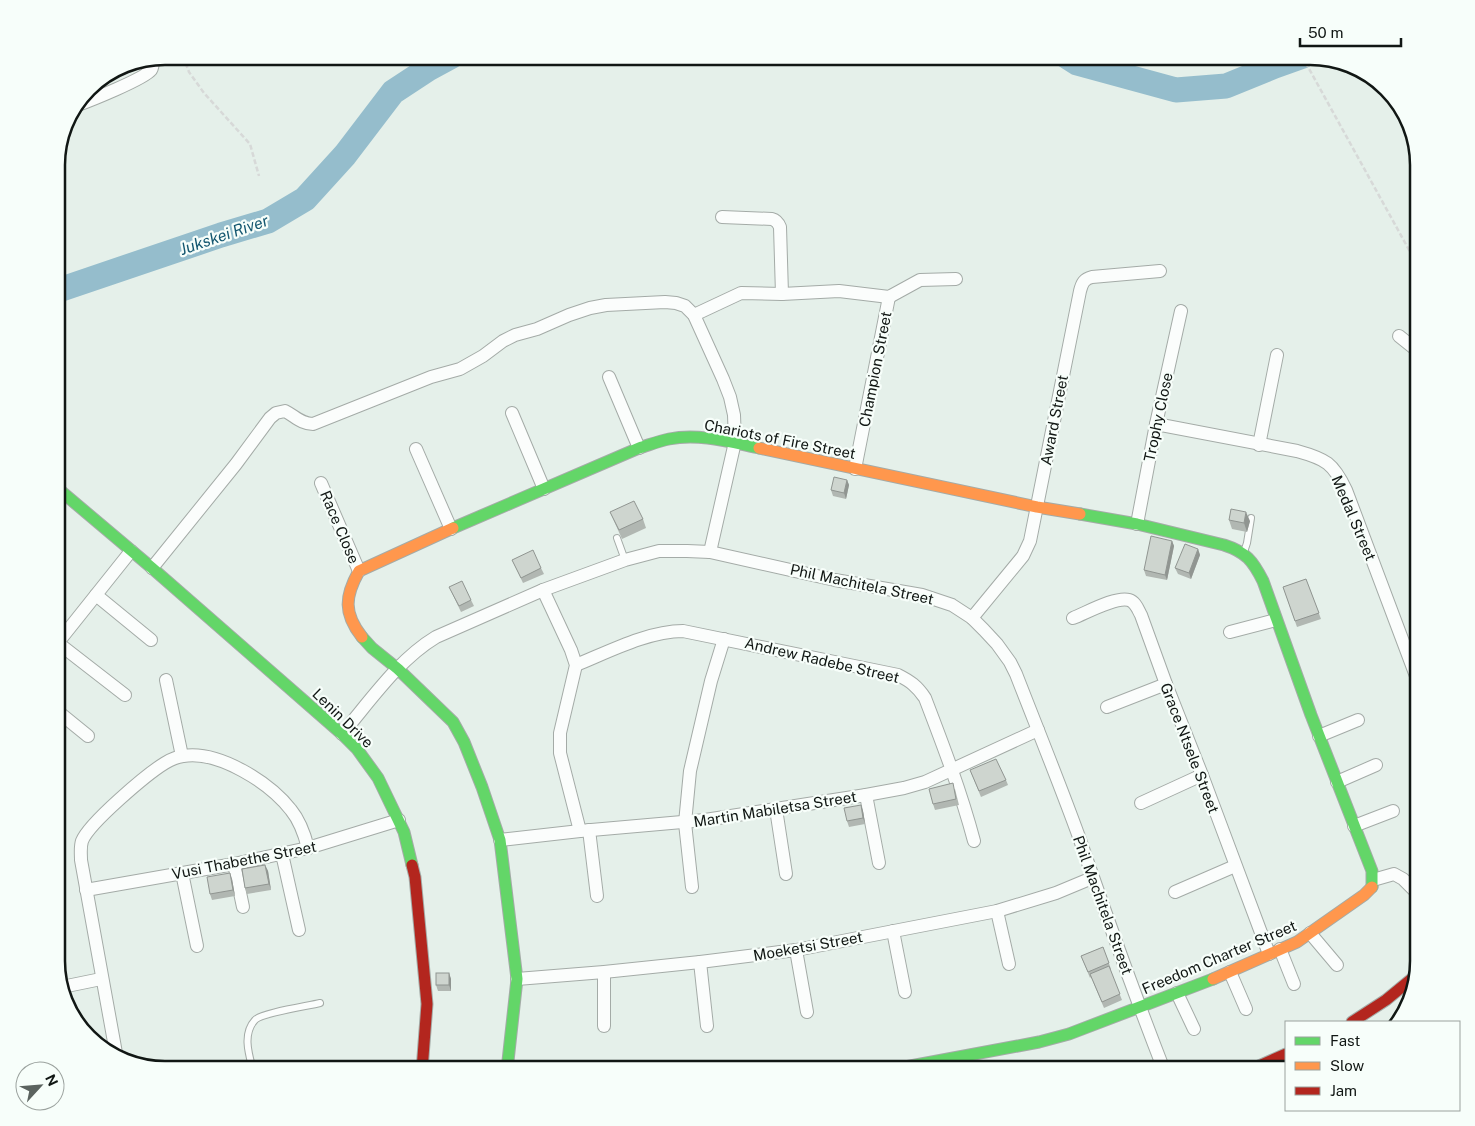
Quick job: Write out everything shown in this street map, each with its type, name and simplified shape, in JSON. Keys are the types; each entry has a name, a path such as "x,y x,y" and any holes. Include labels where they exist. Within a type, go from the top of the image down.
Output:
{"street":[{"path":"89,100 130,83 148,73 152,66"},
{"path":"722,217 776,220 780,227 782,294"},
{"name":"Award Street","path":"972,618 1024,556 1030,541 1082,285 1087,278 1092,277 1160,272"},
{"path":"694,315 741,293 782,294 839,291 889,297 920,280 956,279"},
{"name":"Champion Street","path":"855,469 889,297"},
{"path":"152,568 236,464 270,418 276,413 285,410 304,424 313,424 431,377 460,369 515,335 537,329 569,315 606,305 665,302 685,306 694,315 723,379 734,415 735,442 710,552"},
{"name":"Trophy Close","path":"1136,524 1181,311"},
{"path":"1399,336 1410,345"},
{"path":"1259,445 1277,355"},
{"path":"609,378 639,448"},
{"path":"512,412 544,489"},
{"name":"Medal Street","path":"1156,424 1313,456 1326,462 1334,469 1346,490 1410,660"},
{"name":"Chariots of Fire Street","path":"359,571 639,448 669,439 686,437 735,442 1038,507 1136,524 1224,545 1244,553"},
{"path":"416,449 451,529"},
{"name":"Race Close","path":"322,483 359,571"},
{"name":"Lenin Drive","path":"65,495 152,568 342,734 368,763 389,798 404,832 415,877 427,1004 423,1061"},
{"path":"65,634 131,550"},
{"name":"Phil Machitela Street","path":"342,734 398,669 436,637 543,590 625,560 659,551 710,552 835,580 922,595 952,605 972,618 997,644 1016,674 1079,837 1092,878 1160,1061"},
{"path":"1244,553 1260,574 1319,736 1372,871 1373,880 1394,874 1410,886"},
{"path":"359,571 351,585 348,596 348,608 352,621 372,648 398,669 453,722 464,742 482,787 500,840 506,874 517,979 508,1061"},
{"path":"543,590 576,665 560,733 560,754 584,831 597,896"},
{"path":"96,595 151,640"},
{"name":"Grace Ntsele Street","path":"1073,618 1122,599 1130,600 1136,605 1236,866 1275,952 1294,984"},
{"path":"1230,632 1276,620"},
{"name":"Andrew Radebe Street","path":"576,665 648,637 672,631 683,631 898,675 911,681 925,698 953,770 974,841"},
{"name":"Andrew Radebe Street","path":"692,887 685,822 690,771 711,681 724,639"},
{"path":"65,650 125,695"},
{"path":"166,680 182,756"},
{"path":"1107,707 1166,684"},
{"path":"65,717 88,736"},
{"path":"1319,736 1358,720"},
{"name":"Martin Mabiletsa Street","path":"500,840 736,816 866,795 925,782 1038,730"},
{"path":"115,1048 101,980 80,850 86,834 118,801 164,764 182,756 196,755 209,757 245,772 260,782 292,811 306,838 308,848"},
{"path":"1337,782 1376,765"},
{"path":"1141,803 1202,775"},
{"path":"866,795 880,863"},
{"path":"776,809 786,874"},
{"path":"1354,826 1393,811"},
{"name":"Vusi Thabethe Street","path":"86,890 282,854 399,820"},
{"path":"282,854 299,930"},
{"path":"234,864 242,907"},
{"path":"1175,892 1236,866"},
{"path":"182,873 197,946"},
{"name":"Moeketsi Street","path":"517,979 604,972 796,950 997,911 1056,893 1092,878"},
{"name":"Freedom Charter Street","path":"936,1061 1056,1038 1230,972 1297,942 1364,895 1372,887 1373,880"},
{"path":"997,911 1009,964"},
{"path":"893,931 905,992"},
{"path":"1310,933 1337,965"},
{"path":"796,950 807,1012"},
{"path":"700,962 707,1026"},
{"path":"604,972 604,1026"},
{"path":"1230,972 1246,1009"},
{"path":"68,986 101,980"},
{"path":"1354,1021 1386,1000 1408,982"},
{"path":"1177,993 1194,1029"},
{"path":"1270,1061 1285,1054"}],"lane":[{"path":"1244,553 1251,518"},
{"path":"617,538 625,560"},
{"path":"251,1061 248,1038 250,1028 255,1019 320,1003"}],"path":[{"path":"186,65 189,72 204,93 250,144 259,176"},
{"path":"1307,65 1410,252"}],"building":[{"path":"834,477 847,480 844,493 831,490"},
{"path":"634,501 643,519 619,530 610,512"},
{"path":"1231,509 1246,512 1244,523 1229,520"},
{"path":"1151,536 1172,541 1165,575 1144,570"},
{"path":"1185,544 1198,549 1189,573 1175,568"},
{"path":"533,550 541,568 521,578 512,560"},
{"path":"1306,579 1319,613 1295,621 1283,587"},
{"path":"462,581 471,600 459,606 449,587"},
{"path":"996,759 1006,780 979,791 970,770"},
{"path":"953,783 956,799 933,804 929,789"},
{"path":"861,805 863,818 847,821 844,808"},
{"path":"265,865 269,884 245,888 242,869"},
{"path":"230,873 233,890 210,894 207,877"},
{"path":"1103,947 1109,963 1088,972 1081,956"},
{"path":"1109,966 1120,994 1102,1002 1090,974"},
{"path":"436,973 449,973 449,985 436,985"}],"waterway":[{"name":"Jukskei River","path":"65,288 268,221 305,199 345,155 393,92 435,65"},
{"name":"Jukskei River","path":"1084,65 1176,90 1226,86 1278,65"}],"traffic: fast":[{"path":"453,528 639,448 665,440 692,437 726,441 759,448"},
{"path":"65,495 152,568 357,749 378,778 404,832 412,865"},
{"path":"1080,514 1137,524 1224,545 1243,554 1256,568 1263,581 1311,715 1372,871 1372,887"},
{"path":"362,637 453,722 464,742 482,787 500,840 517,979 508,1061"},
{"path":"937,1061 1039,1042 1069,1034 1213,979"}],"traffic: slow":[{"path":"759,448 1037,507 1080,514"},
{"path":"362,637 352,620 348,604 351,588 359,571 453,528"},
{"path":"1213,979 1297,942 1364,895 1372,887"}],"traffic: jam":[{"path":"412,865 415,877 427,1004 423,1061"},
{"path":"1354,1021 1386,1000 1408,982"},
{"path":"1270,1061 1285,1054"}]}
